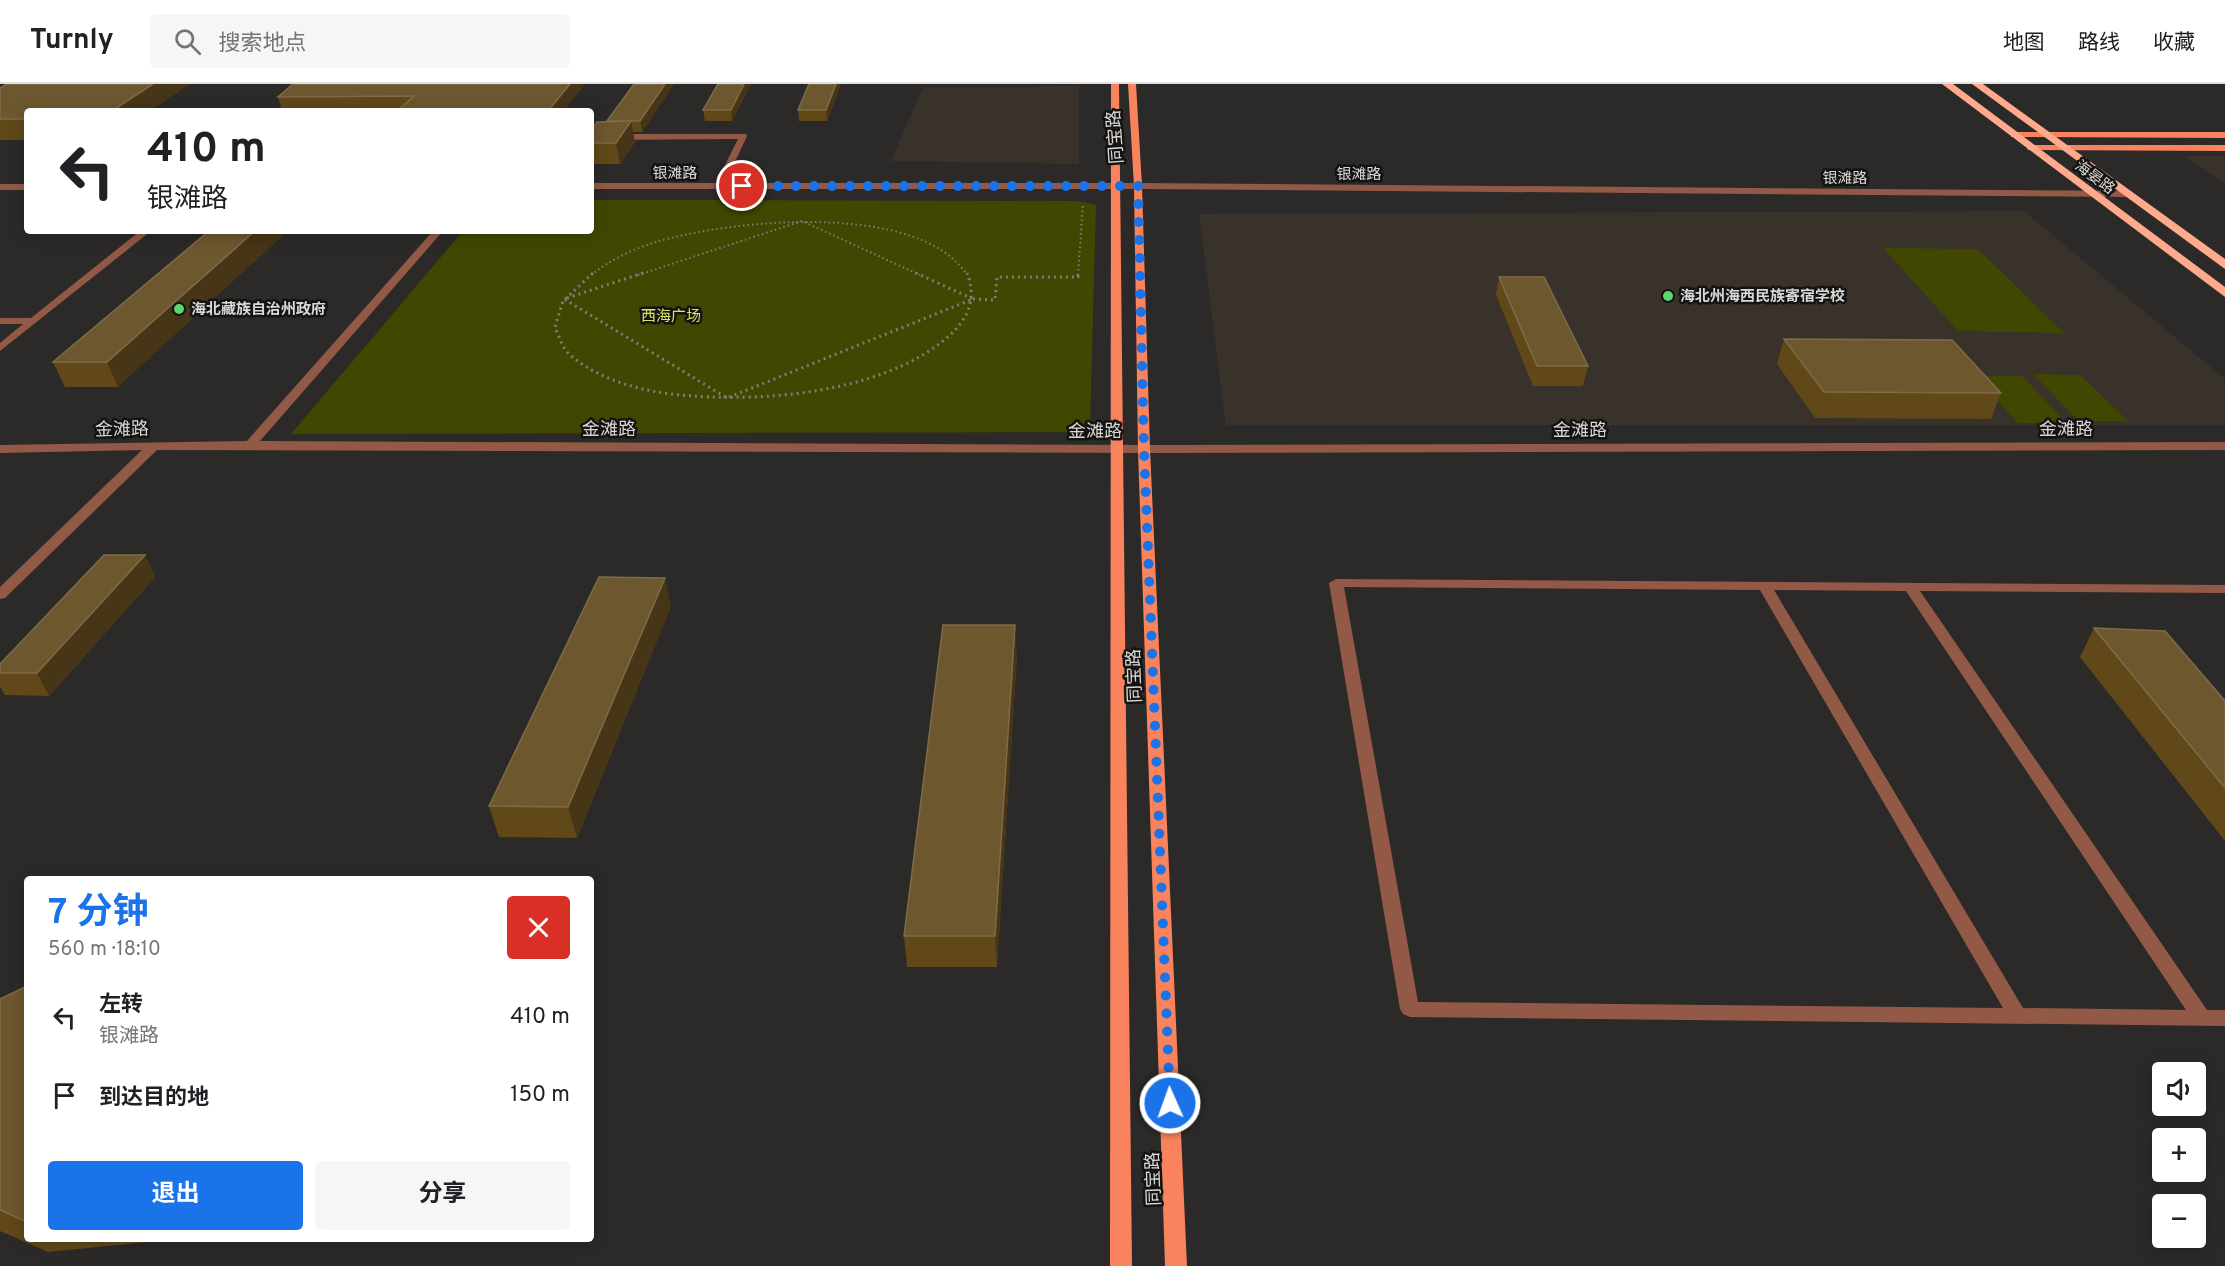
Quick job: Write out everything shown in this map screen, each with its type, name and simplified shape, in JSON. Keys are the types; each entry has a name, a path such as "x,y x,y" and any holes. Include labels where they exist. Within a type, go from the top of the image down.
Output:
{"highway":[{"name":"海晏路","path":"1947,84 2225,293"},
{"name":"海晏路","path":"1977,84 2225,265"}],"main road":[{"name":"同宝路","path":"1115,84 1121,1266"},
{"name":"同宝路","path":"1132,84 1138,186 1144,449 1176,1266"},
{"path":"2014,135 2225,135"},
{"path":"2031,148 2225,148"}],"street":[{"path":"594,136 743,136 719,186"},
{"name":"银滩路","path":"594,186 1138,186 2128,194"},
{"path":"0,187 24,187"},
{"path":"0,348 142,234"},
{"path":"250,445 435,234"},
{"path":"0,321 31,321"},
{"name":"金滩路","path":"0,448 250,445 1117,449 2225,446"},
{"path":"0,594 153,447"},
{"path":"2225,589 1336,582 1410,1009 2225,1018"},
{"path":"1765,586 2018,1016"},
{"path":"1910,587 2202,1018"}],"path":[{"path":"727,398 973,300 995,300 997,277 1078,277 1083,202"},
{"path":"564,299 802,221 973,300"},
{"path":"802,221 857,225 906,235 944,252 968,274 973,300 959,328 923,355 868,378 800,393 727,398 658,393 603,377 568,354 555,327 564,299 591,273 633,251 697,232 743,224 802,221"},
{"path":"564,299 727,398"}],"shaded area":[{"path":"1079,86 1079,164 891,161 923,87"},
{"path":"2183,156 2225,156 2225,183"},
{"name":"海北州海西民族寄宿学校","path":"2024,211 2225,379 2225,425 1226,425 1199,214"}],"green space":[{"name":"西海广场","path":"594,200 1077,201 1096,205 1090,426 1082,432 291,434 460,234 594,234"},
{"path":"1883,248 1978,249 2064,333 1958,331"},
{"path":"2033,374 2080,375 2128,421 2079,421"},
{"path":"1975,376 2022,376 2067,423 2018,423"}],"building":[{"path":"7,84 153,84 117,108 24,108 24,119 0,119 0,88"},
{"path":"293,84 570,84 550,108 400,108 414,96 278,97"},
{"path":"634,84 665,84 640,121 607,121"},
{"path":"718,84 744,84 731,110 703,110"},
{"path":"809,84 836,84 826,110 798,110"},
{"path":"631,121 616,143 594,143 594,126 597,122"},
{"path":"205,234 252,234 107,362 53,362"},
{"path":"1499,277 1544,277 1588,366 1537,366"},
{"path":"1784,339 1952,340 2001,393 1824,392"},
{"path":"104,555 145,555 37,673 0,673 0,664"},
{"path":"599,577 665,578 568,807 489,806"},
{"path":"943,625 1015,625 995,936 904,936"},
{"path":"2094,628 2165,631 2225,701 2225,788"},
{"path":"24,987 24,1221 0,1210 0,999"}],"place":[{"name":"海北州海西民族寄宿学校","path":"1668,296"},
{"name":"海北藏族自治州政府","path":"179,309"}],"route":[{"path":"742,186 1138,186 1144,449 1170,1103"}]}
